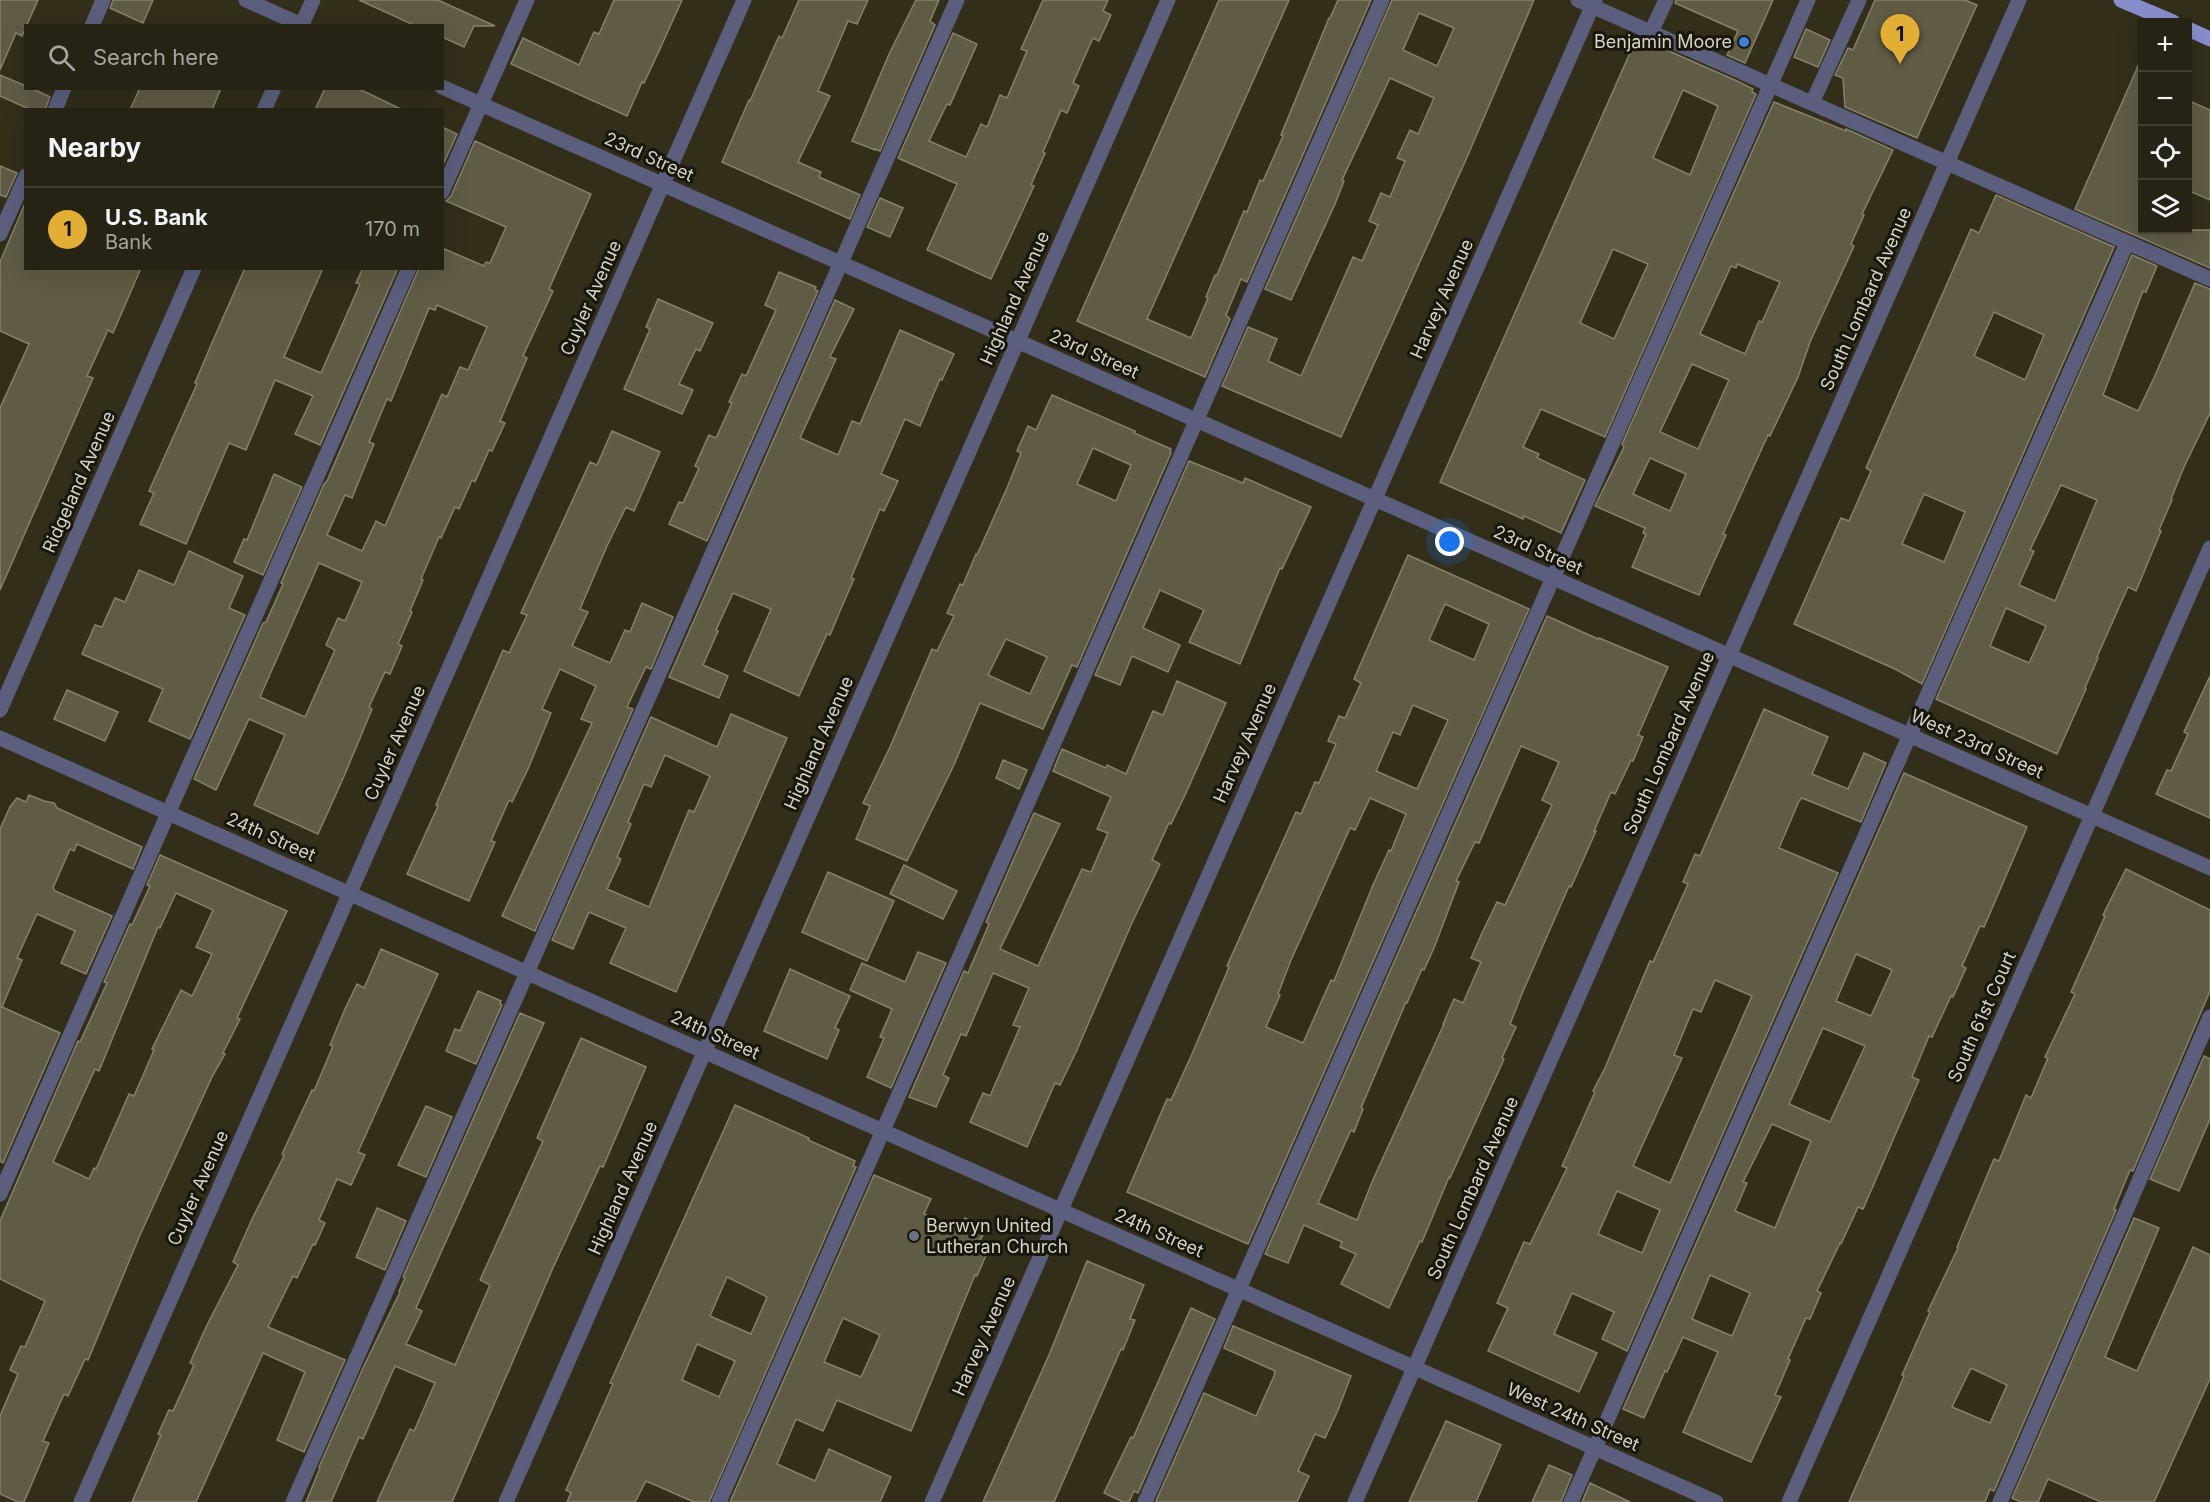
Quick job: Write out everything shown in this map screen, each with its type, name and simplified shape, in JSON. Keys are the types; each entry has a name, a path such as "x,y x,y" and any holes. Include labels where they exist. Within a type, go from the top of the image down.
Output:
{"main road":[{"path":"2121,0 2164,18"},
{"path":"2192,31 2210,39"}],"street":[{"path":"93,24 103,0"},
{"path":"246,0 300,24"},
{"path":"302,24 313,0"},
{"path":"444,187 527,0"},
{"name":"Cuyler Avenue","path":"81,1502 744,0"},
{"path":"293,1502 957,0"},
{"name":"Highland Avenue","path":"506,1502 1168,0"},
{"path":"719,1502 1382,0"},
{"path":"1651,32 1666,0"},
{"path":"1145,1502 1808,0"},
{"path":"1812,103 1859,0"},
{"name":"South Lombard Avenue","path":"1355,1502 2019,0"},
{"path":"1588,2 2210,279"},
{"name":"Harvey Avenue","path":"932,1502 1374,499 1588,2"},
{"name":"23rd Street","path":"444,88 1729,656"},
{"path":"56,108 63,90"},
{"path":"265,108 273,90"},
{"path":"0,234 24,180"},
{"path":"1571,1502 2127,243"},
{"name":"Ridgeland Avenue","path":"0,710 193,270"},
{"path":"0,1194 408,270"},
{"name":"South 61st Court","path":"1789,1502 2210,548"},
{"name":"West 23rd Street","path":"1729,656 2210,868"},
{"name":"24th Street","path":"0,738 1414,1368"},
{"path":"2000,1502 2210,1017"},
{"name":"West 24th Street","path":"1414,1368 1716,1502"}],"building":[{"path":"0,0 38,0 27,24 24,24 22,36 16,33 0,70"},
{"path":"113,0 153,0 143,23 110,8"},
{"path":"359,0 438,0 495,26 474,26 464,47 444,38 444,24 412,24"},
{"path":"614,0 682,0 627,116 511,64 523,38 579,65 594,32 599,34"},
{"path":"799,0 868,0 857,24 848,21 818,91 830,96 798,162 821,172 819,177 860,195 850,219 722,162 779,36 782,38"},
{"path":"916,0 939,0 930,21 935,25 880,151 875,150 852,141 890,52"},
{"path":"1043,0 1108,0 1103,11 1111,15 1099,41 1093,38 1073,83 1079,86 1067,113 1061,110 1031,185 1034,186 991,279 927,250 957,184 898,158 953,33 977,44 950,105 947,104 929,141 966,157 981,124 987,127 1000,95 1007,98 1027,51 1021,49"},
{"path":"1219,0 1289,0 1147,319 1191,338 1215,275 1217,275 1244,211 1247,212 1260,180 1263,181 1283,136 1281,135 1338,0 1371,0 1247,282 1241,279 1226,315 1230,319 1205,377 1077,321"},
{"path":"1392,0 1534,0 1468,155 1341,437 1222,386 1248,327 1277,339 1268,361 1301,376 1353,257 1362,261 1378,225 1369,221 1381,193 1390,197 1405,161 1397,158 1410,130 1418,134 1434,98 1390,78 1342,180 1344,181 1335,204 1291,300 1265,289","holes":["1419,13 1454,28 1437,66 1403,50"]},
{"name":"Benjamin Moore","path":"1676,0 1773,0 1745,63 1727,55 1738,31 1675,3"},
{"path":"1875,0 1965,0 1977,5 1917,138 1845,107 1843,78 1835,75 1848,48 1853,50"},
{"path":"1806,29 1830,40 1818,67 1794,57"},
{"path":"1637,37 1753,89 1752,92 1756,94 1605,437 1541,409 1523,447 1539,454 1537,458 1585,480 1561,533 1524,516 1523,519 1440,482","holes":["1683,90 1718,106 1690,175 1653,158","1613,249 1648,264 1614,339 1580,323"]},
{"path":"2138,66 2138,234 2192,234 2192,230 2210,230 2210,268 2075,209"},
{"path":"0,75 24,85 24,90 35,90 50,97 46,108 27,108 0,96"},
{"path":"139,90 220,90 213,108 131,108"},
{"path":"324,90 361,90 399,108 316,108"},
{"path":"1774,102 1846,131 1846,129 1893,150 1862,214 1864,215 1851,244 1854,246 1810,342 1798,377 1770,436 1768,435 1723,534 1726,535 1699,595 1632,567 1646,534 1643,533 1645,528 1595,506 1624,447 1622,444","holes":["1737,264 1780,282 1762,322 1759,321 1745,354 1700,334 1731,266 1736,268","1692,364 1729,380 1698,449 1660,432","1650,458 1686,474 1670,511 1633,494"]},
{"path":"2192,102 2210,110 2210,200 2192,192"},
{"path":"444,128 457,134 444,163"},
{"path":"475,141 591,194 549,289 553,291 523,356 527,358 500,421 505,423 492,451 489,450 475,482 472,480 459,509 455,507 441,538 439,537 398,644 402,646 390,674 385,672 369,707 372,709 318,834 254,805 285,735 249,719 216,790 194,779 263,623 266,622 283,584 281,583 418,270 444,270 444,249 484,266 486,262 490,263 506,227 446,201 451,196","holes":["437,305 487,327 468,370 460,367 447,397 442,394 385,526 376,521 362,551 327,535 345,495 352,498 374,444 369,442 387,399 391,401 429,308 435,310","319,563 362,582 345,621 338,618 326,645 335,650 305,717 260,697"]},
{"path":"0,166 17,173 6,197 0,195"},
{"path":"1996,195 2114,247 1922,684 1895,669 1794,624 1841,518 1849,521 1871,471 1866,468 1971,229 1979,233","holes":["1994,312 2044,335 2025,380 1974,356","1924,494 1965,512 1944,562 1902,544"]},
{"path":"880,198 903,208 890,237 867,227"},
{"path":"24,206 24,270 140,270 113,333 108,330 87,376 93,378 0,590 0,408 29,344 0,331 0,262"},
{"path":"2132,255 2157,266 2146,292 2143,291 2103,395 2138,411 2195,283 2210,289 2210,413 2184,467 2136,591 2128,587 2057,754 1936,699","holes":["2061,485 2097,500 2055,601 2019,585 2034,551 2030,550","2006,608 2046,626 2029,663 1990,646"]},
{"path":"244,270 322,270 284,357 321,373 360,284 356,283 362,270 397,270 320,445 295,434 313,396 275,380 246,450 229,443 186,544 140,524 154,493 149,491 197,384 195,383"},
{"path":"779,272 816,287 815,290 818,291 707,541 669,524 679,502 683,503 699,468 695,466 709,435 716,438 742,374 746,376 776,310 765,305"},
{"path":"658,299 713,323 700,351 696,349 679,384 693,390 682,414 624,389 650,329 646,327"},
{"path":"835,300 854,309 830,357 836,359 800,438 838,455 852,421 860,424 900,330 954,354 942,380 940,379 920,426 905,419 881,474 898,481 884,511 880,509 830,635 827,634 799,696 744,671 771,609 733,593 703,665 728,676 719,698 669,677"},
{"path":"1052,395 1135,431 1134,433 1171,449 1171,453 1077,667 1072,665 1043,729 980,703 953,767 907,861 856,839 870,806 863,803 932,649 937,651 954,616 947,613 960,584 963,585 1007,488 1021,453 1017,451 1028,426 1036,430","holes":["1093,448 1131,465 1116,501 1077,484","1006,639 1047,657 1030,694 988,675"]},
{"path":"612,431 660,452 634,511 626,507 607,546 580,609 588,612 572,646 610,663 625,630 630,632 642,603 673,617 651,669 646,667 627,707 633,709 535,931 502,916 592,723 581,719 596,686 560,669 542,709 551,713 528,769 512,802 509,800 491,841 495,842 469,901 407,874 503,650 509,653 527,615 521,613 590,462 597,465"},
{"path":"1189,461 1243,483 1245,478 1311,507 1282,569 1280,568 1240,664 1189,642 1204,610 1160,590 1143,628 1180,645 1168,672 1132,656 1120,685 1095,675"},
{"path":"274,474 302,487 263,575 234,562 244,539 247,540"},
{"path":"189,551 243,576 229,608 245,615 190,739 149,721 163,689 82,654 95,625 102,627 115,598 125,602 139,570 174,585"},
{"path":"1408,555 1529,609 1248,1244 1127,1192 1167,1099 1171,1100 1192,1054 1229,967 1227,966 1296,812 1301,814 1315,782 1319,783 1336,744 1328,741 1339,716 1345,718 1361,683 1354,679","holes":["1445,604 1489,624 1474,660 1429,640","1413,705 1448,720 1417,789 1376,771 1393,732 1400,735","1370,798 1406,814 1391,851 1389,850 1373,885 1334,981 1331,980 1303,1043 1266,1027 1280,995 1278,994 1291,960 1350,828 1355,830"]},
{"path":"1547,616 1668,667 1638,735 1643,737 1633,761 1631,760 1615,794 1611,792 1594,831 1596,831 1524,989 1510,1024 1516,1027 1502,1058 1504,1059 1449,1177 1422,1242 1420,1241 1389,1308 1341,1284 1356,1254 1340,1247 1342,1242 1304,1225 1288,1263 1265,1254","holes":["1521,746 1559,762 1542,800 1552,805 1505,905 1497,902 1482,933 1471,958 1481,962 1463,1003 1454,999 1357,1220 1318,1203 1351,1130 1354,1132 1363,1109 1361,1108 1406,1002 1434,948 1459,882 1456,881 1475,842 1479,843"]},
{"path":"2210,676 2210,818 2156,794 2167,770 2171,771 2188,734 2184,732"},
{"path":"1177,681 1226,703 1186,793 1152,860 1160,864 1076,1052 1060,1085 1055,1083 1027,1147 970,1122 983,1093 990,1096 1020,1027 1013,1025 1029,988 993,973 966,1036 961,1034 943,1075 949,1078 936,1107 909,1097 964,971 968,973 989,924 986,922 1034,813 1060,824 1000,949 1038,966 1082,869 1091,872 1108,833 1097,829 1111,797 1053,771 1062,749 1126,774 1153,711 1163,715"},
{"path":"67,690 118,712 105,741 54,719"},
{"path":"1764,709 1828,737 1812,774 1848,789 1864,753 1886,763 1861,822 1802,798 1799,801 1779,848 1838,873 1627,1351 1602,1339 1614,1312 1572,1293 1554,1334 1597,1353 1579,1392 1488,1351 1508,1308 1497,1303 1524,1242 1530,1244 1567,1168 1562,1166 1595,1092 1593,1091 1650,961 1653,962 1688,884 1683,882 1695,854 1700,856","holes":["1715,980 1752,996 1670,1183 1633,1166 1682,1058 1674,1055 1693,1009 1701,1012","1617,1191 1660,1210 1642,1253 1598,1234"]},
{"path":"731,714 787,738 676,992 610,963 626,928 589,912 573,949 552,940 651,717 717,747","holes":["665,755 710,776 694,812 689,810 649,907 607,889 621,859 617,857 631,824 628,822 644,784 651,787"]},
{"path":"1003,760 1027,770 1019,789 996,778"},
{"path":"1904,773 2027,827 1984,927 1980,926 1962,966 1966,968 1953,997 1951,996 1932,1037 1929,1036 1912,1077 1919,1080 1863,1209 1858,1207 1817,1291 1821,1293 1810,1319 1806,1318 1775,1395 1781,1397 1751,1462 1683,1432 1718,1352 1683,1337 1644,1418 1623,1409","holes":["1856,954 1892,970 1871,1016 1836,1001","1823,1028 1865,1046 1830,1122 1789,1104","1772,1124 1811,1141 1775,1228 1735,1211 1747,1183 1743,1182","1710,1275 1750,1293 1732,1336 1692,1319"]},
{"path":"29,795 54,803 57,808 142,847 133,869 77,844 74,851 70,849 53,888 55,891 112,916 86,974 61,963 75,931 37,914 17,958 22,960 2,1007 60,1033 3,1163 0,1161 0,829 10,807 17,798 26,802"},
{"path":"160,855 287,911 237,1018 240,1019 223,1053 225,1054 212,1077 140,1235 88,1360 85,1359 68,1396 64,1394 43,1441 49,1443 24,1502 18,1502 0,1494 0,1416 18,1374 10,1370 21,1346 25,1347 45,1301 0,1279 0,1221 78,1041 80,1042 107,983 104,982 150,886 147,885","holes":["176,893 213,910 196,947 212,954 192,996 181,990 152,1049 154,1050 134,1096 129,1094 96,1169 94,1168 89,1179 53,1162 95,1069 99,1071 158,927 160,928"]},
{"path":"904,865 957,891 943,919 890,894"},
{"path":"2126,869 2210,910 2210,991 2133,1171 2130,1170 2114,1209 2116,1210 1994,1491 1990,1489 1985,1502 1849,1502 1994,1159 1999,1161 2026,1095 2031,1098 2048,1058 2045,1057 2075,994 2071,992 2105,916 2103,915","holes":["1971,1368 2007,1385 1990,1423 1952,1407"]},
{"path":"828,872 894,901 867,961 802,932"},
{"path":"381,949 438,974 358,1152 365,1155 351,1185 337,1179 319,1220 325,1223 315,1245 313,1244 297,1278 293,1276 268,1327 345,1360 304,1452 277,1440 305,1372 263,1353 196,1502 132,1502 161,1435 158,1434 169,1410 173,1411 194,1365 190,1363 206,1327 238,1265 233,1262 284,1156 282,1154 312,1090 314,1091 333,1046 330,1045 345,1009 357,984 364,988"},
{"path":"918,952 946,963 891,1088 867,1077 884,1038 880,1037 892,1009 850,990 862,963 905,982"},
{"path":"790,969 850,996 835,1028 839,1030 827,1059 764,1031"},
{"path":"478,991 501,1001 502,1005 476,1064 446,1051 455,1029 460,1031"},
{"path":"520,1013 544,1023 416,1308 422,1311 406,1344 455,1365 490,1285 480,1280 543,1141 537,1138 581,1038 646,1067 603,1167 600,1166 552,1270 452,1502 377,1502 410,1429 414,1431 435,1383 395,1366 363,1439 359,1437 331,1502 306,1502 319,1467 400,1292 405,1278 403,1277"},
{"path":"2204,1056 2210,1059 2210,1119 2179,1191 2150,1179"},
{"path":"735,1105 855,1161 853,1166 856,1167 709,1502 694,1502 646,1481 635,1502 567,1502 571,1493 566,1490 613,1384 610,1383","holes":["727,1277 767,1297 751,1334 710,1316","697,1344 735,1361 719,1397 682,1380"]},
{"path":"426,1106 452,1117 426,1177 398,1165"},
{"path":"874,1175 931,1199 924,1214 959,1230 965,1218 986,1228 980,1241 990,1246 977,1276 975,1275 911,1431 837,1400 823,1431 796,1419 777,1464 815,1481 829,1449 891,1477 880,1502 730,1502","holes":["843,1318 880,1335 861,1377 824,1362"]},
{"path":"377,1208 406,1221 385,1270 356,1257"},
{"path":"2134,1218 2159,1228 2105,1357 2137,1371 2193,1247 2210,1255 2210,1379 2154,1502 2101,1502 2048,1479 2038,1502 2021,1502 2012,1498"},
{"path":"1087,1261 1144,1285 1130,1319 1135,1320 1123,1350 1121,1349 1054,1502 983,1502 1049,1355"},
{"path":"1191,1308 1215,1319 1138,1493 1134,1491 1129,1502 1123,1502 1104,1493 1131,1437 1133,1438"},
{"path":"1233,1326 1351,1376 1338,1410 1325,1438 1315,1434 1298,1471 1309,1476 1297,1502 1158,1502 1156,1501 1204,1393 1256,1416 1274,1376 1275,1371 1224,1348"},
{"path":"1446,1421 1501,1445 1476,1502 1409,1502"},
{"path":"1549,1465 1572,1475 1561,1502 1532,1502"},
{"path":"1590,1483 1630,1502 1582,1502"}],"place":[{"name":"Benjamin Moore","path":"1744,42"},
{"name":"U.S. Bank","path":"1900,64"},
{"name":"Berwyn United Lutheran Church","path":"914,1236"}]}
